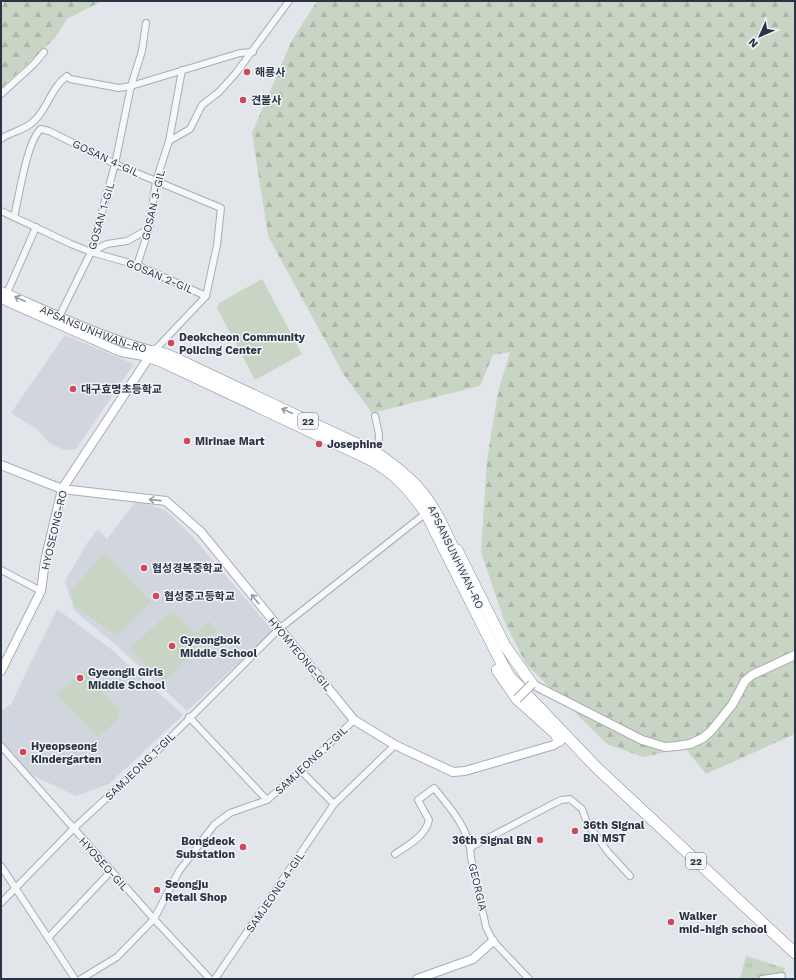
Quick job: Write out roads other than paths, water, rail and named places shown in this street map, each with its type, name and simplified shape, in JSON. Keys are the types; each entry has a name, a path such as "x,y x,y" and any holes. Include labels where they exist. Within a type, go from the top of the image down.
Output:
{"highway":[{"name":"APSANSUNHWAN-RO","path":"151,354 168,355 378,454 402,471 423,493 504,668 599,766 795,953"},
{"name":"APSANSUNHWAN-RO","path":"151,354 388,470 412,493 426,513 436,522"},
{"path":"436,522 449,532 505,646 532,684"},
{"path":"436,522 444,561 502,679 517,699 556,734 559,741"},
{"name":"APSANSUNHWAN-RO","path":"599,766 795,944"}],"street":[{"path":"169,141 190,128 202,105 219,92 253,52 289,1"},
{"name":"GOSAN 1-GIL","path":"59,317 91,252 115,164 132,86 142,51 146,23"},
{"path":"1,94 34,64 44,52"},
{"path":"1,139 28,126 37,119 61,80 67,76 70,79 119,88 132,86 240,53 253,52"},
{"name":"GOSAN 3-GIL","path":"137,265 149,229 156,181 169,141 182,70"},
{"name":"GOSAN 4-GIL","path":"14,217 28,156 35,134 41,130 49,130 115,164 221,208 217,245 206,296"},
{"name":"GOSAN 2-GIL","path":"1,211 91,252 137,265 206,296 151,354"},
{"path":"3,294 36,227"},
{"path":"91,252 107,244 127,241 149,229"},
{"name":"APSANSUNHWAN-RO","path":"3,294 151,354"},
{"name":"APSANSUNHWAN-RO","path":"3,294 121,352 151,354"},
{"name":"HYOSEONG-RO","path":"1,671 4,660 41,591 62,489 151,354"},
{"path":"375,416 379,434 378,454"},
{"name":"HYOMYEONG-GIL","path":"1,466 62,489 166,501 201,532 354,720 395,745 453,772 465,771 554,745 559,741"},
{"name":"SAMJEONG 1-GIL","path":"1,903 73,829 149,759 189,717 279,629 426,513"},
{"path":"1,570 41,591"},
{"path":"517,699 532,684 642,740 665,747 690,744 703,738 711,731 732,705 745,681 752,675 795,656"},
{"name":"SAMJEONG 2-GIL","path":"189,717 267,800"},
{"name":"SAMJEONG 2-GIL","path":"81,979 116,956 154,919 179,871 214,825 230,813 267,800 301,772 354,720"},
{"name":"SAMJEONG 4-GIL","path":"215,979 334,804 395,745"},
{"name":"HYOSEO-GIL","path":"1,746 73,829 210,979"},
{"path":"301,772 334,804"},
{"name":"GEORGIA","path":"395,854 419,836 428,826 429,820 418,800 434,788 460,824 471,847 471,858 486,928 492,941 529,979"},
{"path":"471,847 561,800 570,800 582,809 587,823 608,852 630,876"},
{"path":"1,866 49,937 75,979"},
{"path":"49,937 111,871"},
{"path":"417,979 473,958 492,941"},
{"path":"762,979 782,976"}],"place":[{"name":"해룡사","path":"247,72"},
{"name":"견불사","path":"243,100"},
{"name":"Deokcheon Community Policing Center","path":"171,343"},
{"name":"대구효명초등학교","path":"73,389"},
{"name":"Mirinae Mart","path":"187,441"},
{"name":"Josephine","path":"319,444"},
{"name":"협성경복중학교","path":"144,568"},
{"name":"협성중고등학교","path":"156,596"},
{"name":"Gyeongbok Middle School","path":"172,646"},
{"name":"Gyeongil Girls Middle School","path":"80,678"},
{"name":"Hyeopseong Kindergarten","path":"23,752"},
{"name":"36th Signal BN MST","path":"575,831"},
{"name":"36th Signal BN","path":"540,840"},
{"name":"Bongdeok Substation","path":"243,847"},
{"name":"Seongju Retail Shop","path":"157,890"},
{"name":"Walker mid-high school","path":"671,922"}]}
